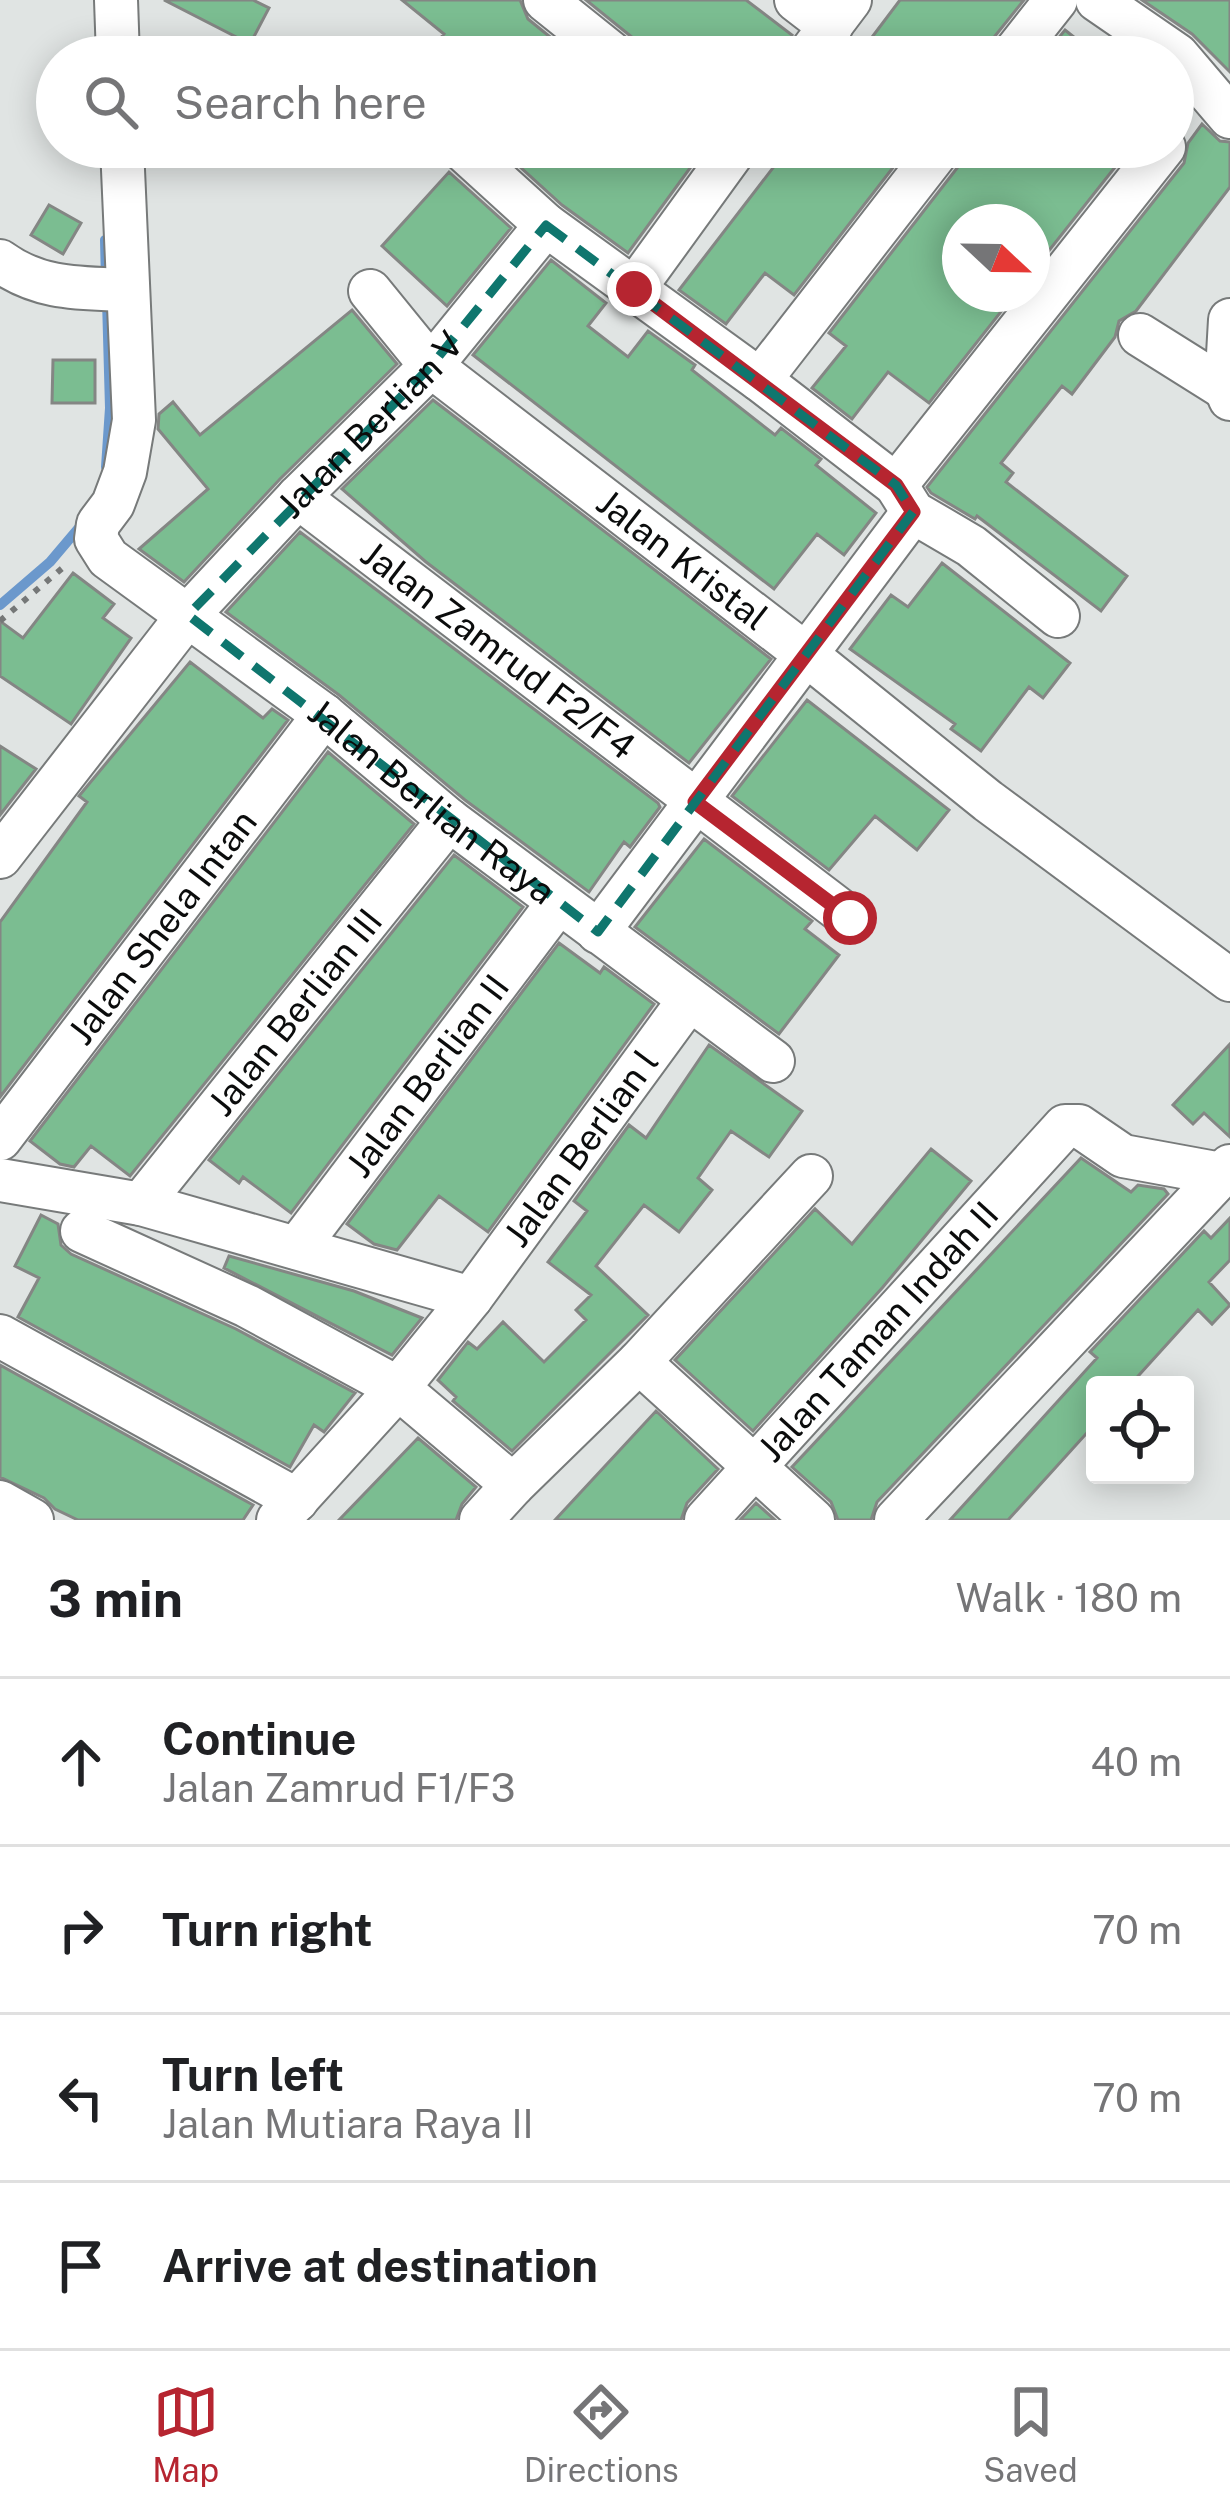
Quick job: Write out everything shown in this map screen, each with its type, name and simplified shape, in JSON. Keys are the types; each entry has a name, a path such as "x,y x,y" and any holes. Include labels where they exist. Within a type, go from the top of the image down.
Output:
{"street":[{"path":"116,0 117,36"},
{"path":"545,0 590,36"},
{"path":"796,0 829,28"},
{"path":"1027,36 1055,0"},
{"path":"1097,0 1149,36"},
{"path":"1194,75 1219,104 1194,121"},
{"path":"96,539 98,524 113,504 125,472 134,420 115,289 121,168"},
{"path":"483,168 546,225 760,380 904,499 1058,616"},
{"path":"634,289 719,168"},
{"path":"760,380 925,168"},
{"path":"598,932 808,656 904,499 1148,168"},
{"name":"Jalan Berlian V","path":"0,856 188,616 298,497 430,367 546,225"},
{"path":"0,261 22,277 56,287 115,289"},
{"name":"Jalan Kristal","path":"370,291 430,367 808,656 988,801 1230,980"},
{"path":"1228,394 1230,320"},
{"path":"1140,335 1228,394"},
{"name":"Jalan Zamrud F2/F4","path":"298,497 850,918"},
{"name":"Jalan Berlian Raya","path":"96,539 108,557 324,715 449,820 773,1061"},
{"name":"Jalan Shela Intan","path":"0,1138 324,715"},
{"name":"Jalan Berlian III","path":"142,1204 449,820"},
{"name":"Jalan Berlian II","path":"297,1248 558,903"},
{"name":"Jalan Berlian l","path":"287,1510 398,1388 471,1298 689,1000"},
{"name":"Jalan Taman Indah II","path":"706,1520 1065,1126 1078,1126 1123,1156 1226,1170"},
{"path":"896,1520 1226,1170"},
{"path":"481,1520 639,1362 811,1176"},
{"path":"0,1180 142,1204 471,1298"},
{"path":"82,1231 247,1306 398,1388 513,1485"},
{"path":"0,1336 287,1510"},
{"path":"639,1362 813,1520"},
{"path":"0,1502 32,1520"}],"path":[{"path":"0,621 96,539"}],"highlighted area":[{"path":"546,225 896,485 913,512 598,932 188,615 431,366"}],"building":[{"path":"164,0 253,0 269,8 254,36 234,36"},
{"path":"402,0 520,0 528,19 549,36 442,36"},
{"path":"586,0 746,0 792,35 791,36 631,36"},
{"path":"900,0 1024,0 995,36 873,36"},
{"path":"1142,0 1230,0 1230,72 1192,34"},
{"path":"1202,124 1220,141 1230,142 1230,187 1136,311 1119,321 1115,337 1072,394 1062,386 1001,463 1013,473 1006,482 1127,576 1101,611 977,516 927,487 1180,168 1194,168 1194,135"},
{"path":"521,168 690,168 628,253"},
{"path":"773,168 893,168 794,295 765,273 726,324 679,290"},
{"path":"957,168 1114,168 1050,249 1050,204 942,204 942,312 1001,312 929,403 888,372 852,419 812,388 846,346 829,333"},
{"path":"449,172 511,228 447,306 382,246"},
{"path":"49,205 81,223 63,254 31,235"},
{"path":"551,260 606,303 588,326 628,357 648,331 775,435 781,428 821,459 816,465 876,513 844,555 817,534 774,589 473,355"},
{"path":"352,310 397,364 184,582 139,549 208,489 158,429 159,414 173,402 200,435"},
{"path":"53,360 95,360 95,403 52,403"},
{"path":"433,400 771,659 689,763 426,562 342,489"},
{"path":"300,532 658,803 660,807 630,847 624,842 589,892 226,612"},
{"path":"942,563 1070,663 1043,698 1029,687 981,751 951,729 955,724 850,649 891,595 908,607"},
{"path":"73,573 114,604 103,618 131,638 71,724 0,676 0,621 23,638"},
{"path":"190,662 263,718 272,709 288,720 0,1097 0,922 87,802 79,796"},
{"path":"807,700 949,810 917,850 875,816 829,870 732,796"},
{"path":"0,746 36,769 0,815"},
{"path":"328,752 414,824 130,1176 91,1146 74,1167 60,1164 30,1141"},
{"path":"704,839 812,921 805,929 839,955 779,1034 635,927"},
{"path":"454,855 523,907 291,1213 243,1177 239,1183 209,1160"},
{"path":"559,943 600,973 604,967 654,1004 488,1232 439,1196 397,1250 374,1244 347,1224"},
{"path":"1230,1044 1230,1137 1204,1113 1193,1124 1173,1105"},
{"path":"709,1045 802,1111 769,1157 731,1131 698,1178 712,1190 679,1232 644,1205 596,1266 648,1315 512,1451 453,1401 456,1397 438,1380 468,1342 477,1349 503,1322 544,1362 586,1320 576,1310 591,1295 548,1262 587,1211 574,1201 629,1125 646,1138"},
{"path":"931,1149 971,1181 753,1431 675,1360 815,1209 852,1244"},
{"path":"1081,1158 1131,1192 1138,1185 1164,1189 1168,1194 877,1502 871,1520 838,1520 831,1502 792,1467"},
{"path":"41,1215 58,1224 61,1245 71,1254 236,1329 355,1393 324,1432 314,1425 290,1467 18,1317 39,1278 15,1266"},
{"path":"1230,1218 1230,1260 1209,1282 1230,1305 1212,1324 1198,1310 1138,1376 1086,1376 1086,1434 1008,1520 950,1520 1097,1358 1090,1352 1204,1231 1211,1238"},
{"path":"229,1256 354,1291 422,1318 392,1355 224,1268"},
{"path":"0,1365 253,1505 243,1520 78,1520 55,1509 44,1498 0,1477"},
{"path":"656,1411 718,1469 687,1503 681,1520 555,1520"},
{"path":"418,1438 476,1487 456,1520 339,1520"},
{"path":"756,1503 775,1520 740,1520"}],"waterway":[{"path":"105,240 106,282"},
{"path":"106,467 110,408 107,300"},
{"path":"0,605 50,562 83,523"}],"route":[{"path":"634,289 896,485 913,512 695,802 850,918"}]}
